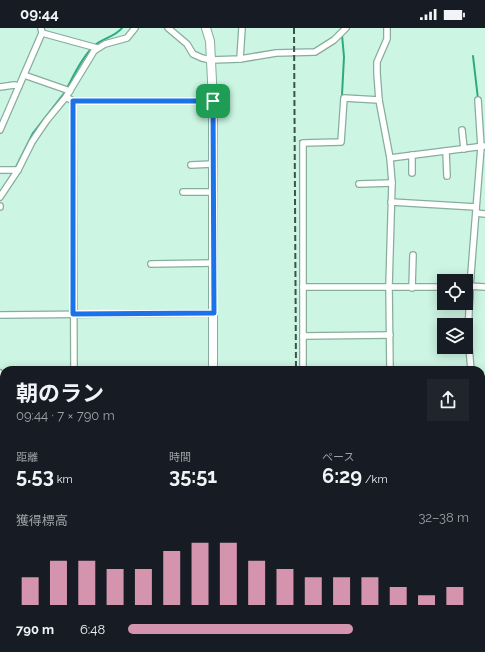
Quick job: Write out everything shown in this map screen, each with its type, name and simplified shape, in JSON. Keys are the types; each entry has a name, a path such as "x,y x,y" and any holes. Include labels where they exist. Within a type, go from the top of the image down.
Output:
{"street":[{"path":"0,130 42,31 94,47 127,38 135,28"},
{"path":"168,28 187,44 193,54 211,60 240,59 276,53 314,52 334,40 346,28"},
{"path":"206,28 210,41 213,101 213,366"},
{"path":"240,59 242,28"},
{"path":"387,28 387,39 377,62 380,100 390,158 392,183 389,286 390,366"},
{"path":"0,197 32,142 70,91 94,47"},
{"path":"24,75 70,91"},
{"path":"0,87 14,85 19,86"},
{"path":"66,97 73,101 213,101"},
{"path":"303,366 303,143 341,142 344,98 380,100"},
{"path":"469,274 483,146 478,100"},
{"path":"73,101 74,366"},
{"path":"462,130 464,149"},
{"path":"390,158 483,146"},
{"path":"446,151 447,176"},
{"path":"412,155 412,173"},
{"path":"191,165 213,164"},
{"path":"0,170 16,170"},
{"path":"359,184 392,183"},
{"path":"183,192 213,192"},
{"path":"391,202 476,210 485,214"},
{"path":"412,288 413,255"},
{"path":"151,264 214,263"},
{"path":"473,286 485,287"},
{"path":"303,287 437,287"},
{"path":"468,310 468,336 471,366"},
{"path":"0,315 214,313"},
{"path":"303,336 390,335"}],"waterway":[{"path":"67,88 91,49 122,28"},
{"path":"342,35 344,57 342,95"},
{"path":"473,56 478,99"},
{"path":"15,169 33,133 65,92"},
{"path":"300,141 300,196"},
{"path":"473,282 475,254"}],"railway":[{"path":"294,28 296,366"}],"route":[{"path":"73,101 213,101 214,313 73,314 73,101"}]}
